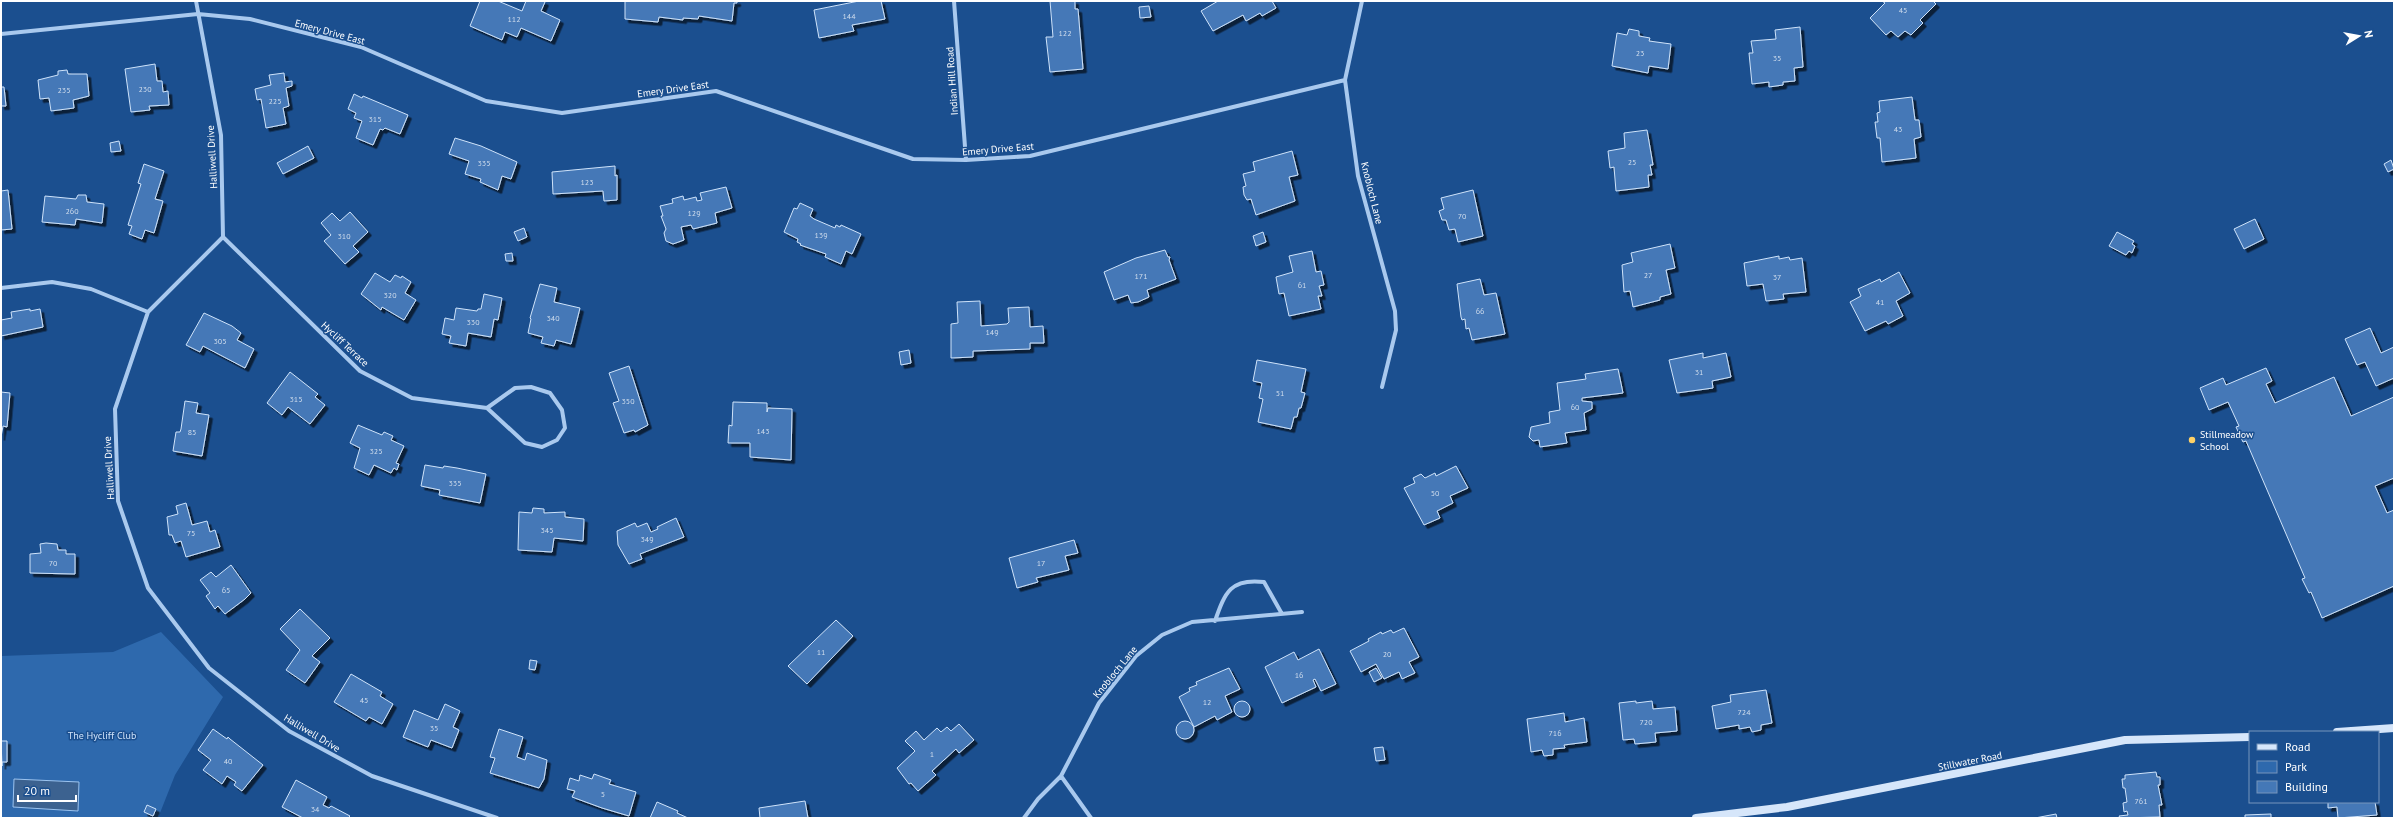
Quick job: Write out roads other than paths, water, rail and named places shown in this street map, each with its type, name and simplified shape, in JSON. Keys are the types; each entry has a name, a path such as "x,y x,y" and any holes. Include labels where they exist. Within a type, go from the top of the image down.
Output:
{"main road":[{"path":"2351,731 2394,728"},
{"name":"Stillwater Road","path":"1696,818 1787,807 2125,740 2249,737"}],"street":[{"name":"Halliwell Drive","path":"196,1 221,135 223,237 148,312 115,409 118,501 148,588 209,668 290,731 372,776 497,818"},
{"name":"Indian Hill Road","path":"954,1 966,160"},
{"name":"Knobloch Lane","path":"1362,1 1344,80 1358,176 1395,311 1396,330 1382,386"},
{"name":"Emery Drive East","path":"1,34 198,14 250,19 361,47 486,101 562,113 716,91 913,159 966,160 1030,156 1344,80"},
{"name":"Hycliff Terrace","path":"223,237 360,371 412,398 487,408"},
{"path":"1,288 52,282 91,288 148,312"},
{"path":"532,387 550,393 562,410 565,428 557,440 542,447 525,443 487,408 515,388 532,387"},
{"path":"1215,620 1221,604 1230,589 1248,580 1264,582 1282,614"},
{"name":"Knobloch Lane","path":"1024,818 1038,799 1061,776 1099,703 1136,656 1162,635 1192,622 1302,612"},
{"path":"1061,776 1091,818"}],"place":[{"name":"Stillmeadow School","path":"2192,440"}],"park label":[{"name":"The Hycliff Club","path":"102,735"}]}
